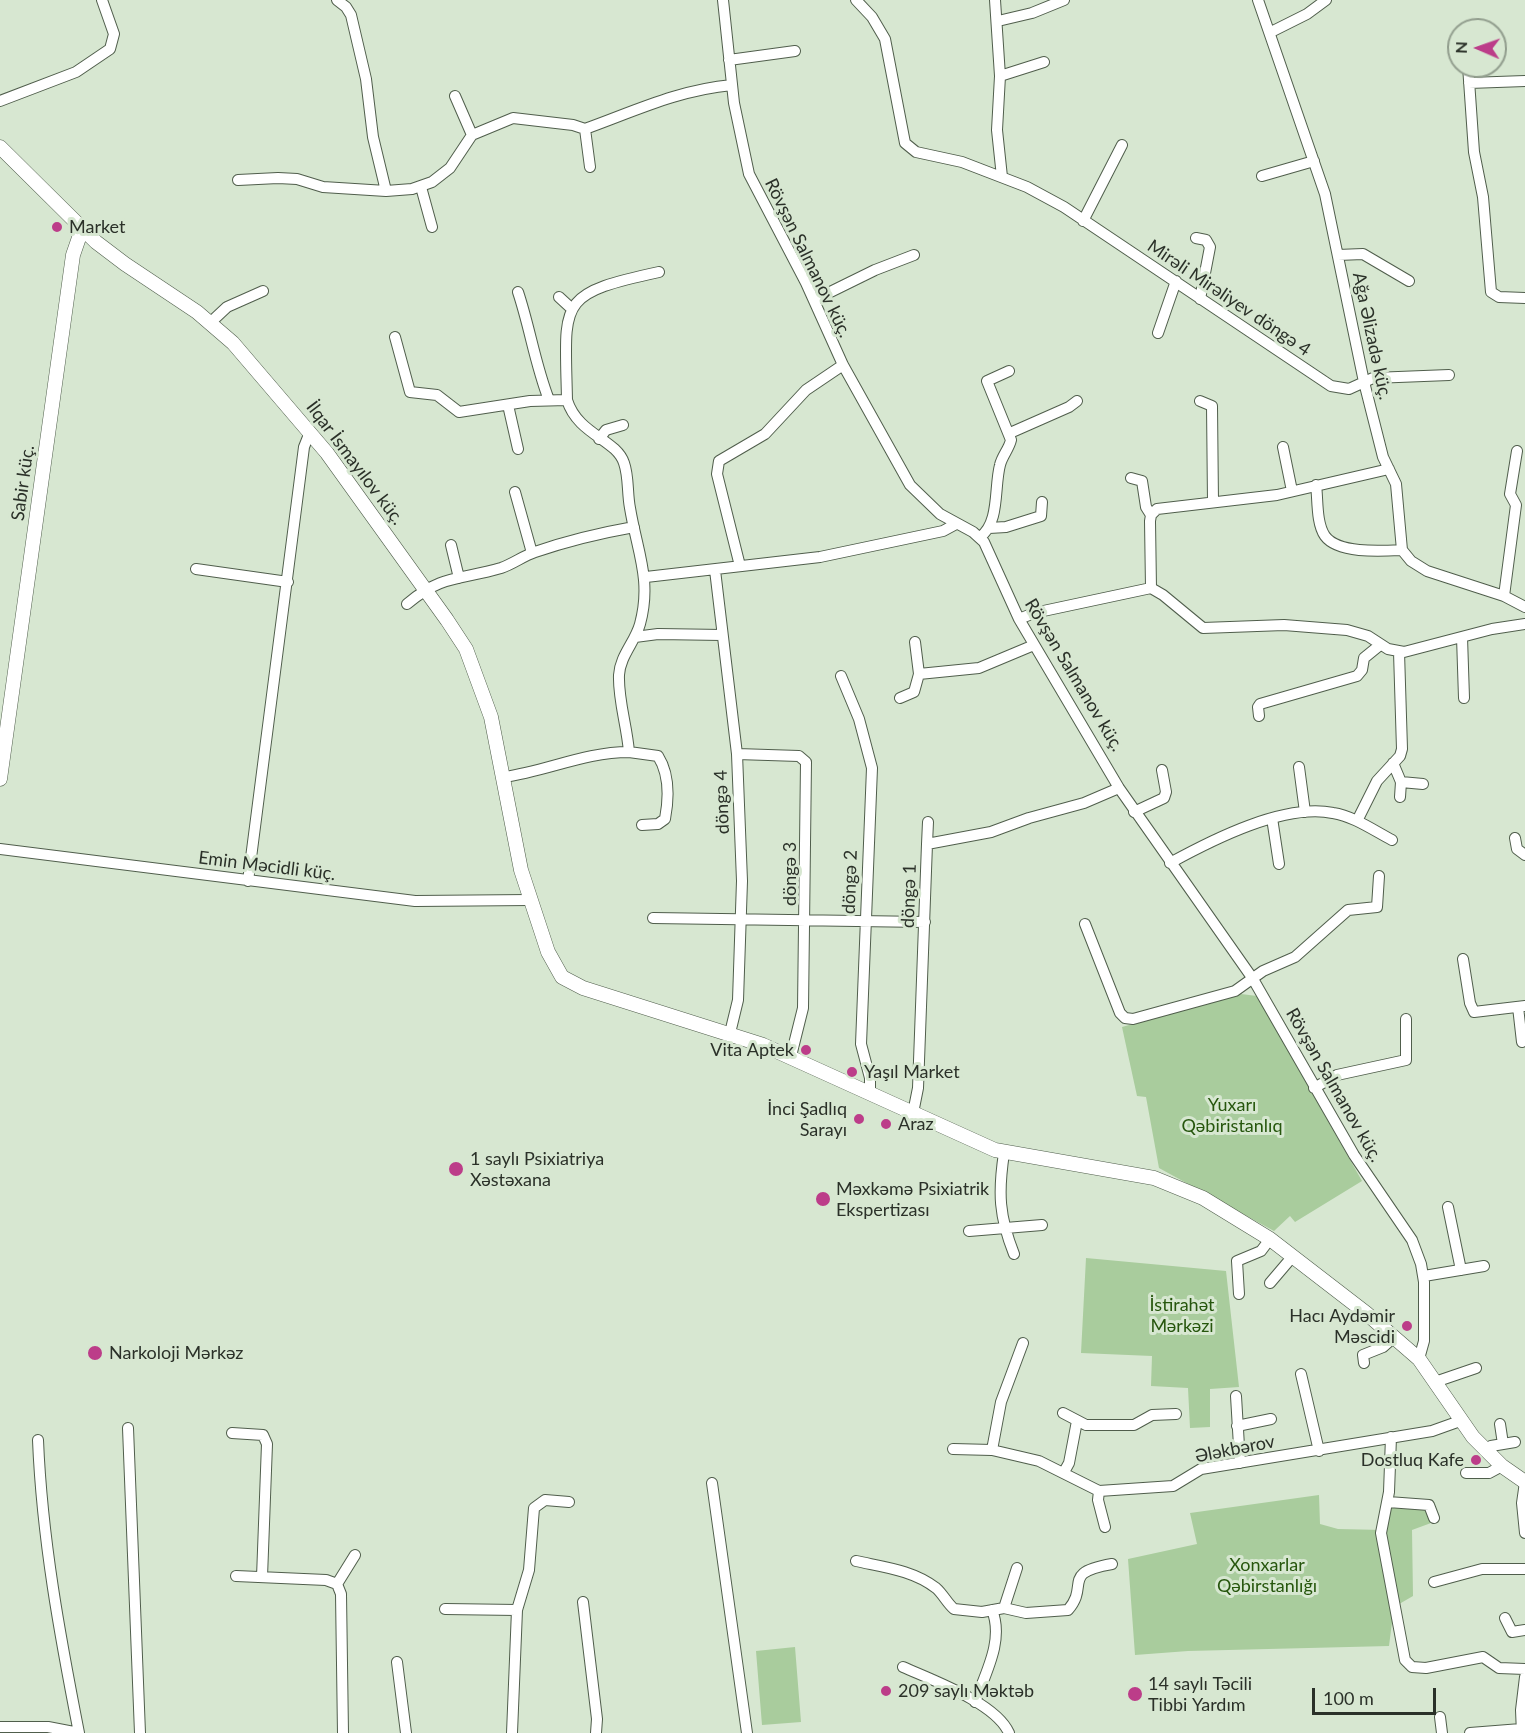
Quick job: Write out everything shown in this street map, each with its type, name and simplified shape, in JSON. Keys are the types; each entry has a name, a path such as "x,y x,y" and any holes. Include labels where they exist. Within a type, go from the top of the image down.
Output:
{"main road":[{"name":"İlqar İsmayılov küç.","path":"0,147 82,229 112,255 211,322 233,343 310,432 466,650 491,717 517,854 530,900 548,952 562,977 583,987 730,1033 790,1056 1004,1153 1094,1165 1170,1183 1203,1198 1270,1239 1293,1256 1342,1293 1419,1359 1460,1421 1502,1466 1525,1482"},
{"name":"Sabir küç.","path":"0,779 73,255 82,229"}],"street":[{"path":"0,101 76,72 110,49 114,34 102,0"},
{"path":"337,0 346,7 351,15 366,80 373,137 386,191"},
{"name":"Rövşən Salmanov küç.","path":"723,0 732,86 748,174 814,300 843,365 904,477 939,514 980,537 990,551 1019,619 1107,763 1119,788 1253,979 1354,1155 1412,1240 1424,1276 1424,1341 1419,1359"},
{"name":"Mirəli Mirəliyev döngə 4","path":"856,0 872,17 885,39 908,147 1002,177 1055,202 1331,386 1349,389 1379,378 1449,375"},
{"path":"995,0 1000,76 997,130 1002,177"},
{"path":"998,21 1032,13 1064,0"},
{"name":"Ağa Əlizadə küç.","path":"1258,0 1264,21 1271,32 1325,194 1364,382 1383,457 1396,484 1402,550"},
{"path":"1271,32 1307,14 1326,0"},
{"path":"729,60 795,51"},
{"path":"1000,76 1044,62"},
{"path":"1469,78 1474,152 1483,197 1491,292 1499,297 1525,298"},
{"path":"1469,83 1525,81"},
{"path":"238,180 289,178 323,187 386,191 422,187 450,168 472,135 513,118 573,125 585,129 675,95 699,88 732,86"},
{"path":"455,96 472,135"},
{"path":"585,129 590,166"},
{"path":"1083,221 1122,145"},
{"path":"1263,176 1314,161"},
{"path":"422,187 432,227"},
{"path":"1196,238 1206,240 1210,247 1200,299"},
{"path":"1338,255 1363,254 1409,281"},
{"path":"814,300 875,270 914,255"},
{"path":"629,752 619,674 624,656 635,638 643,608 646,578 634,527 623,459 575,417 567,400 565,338 572,309 591,290 609,283 659,272"},
{"path":"1158,333 1176,281"},
{"path":"211,322 227,307 263,291"},
{"path":"518,292 526,313 536,365 549,400"},
{"path":"559,297 572,309"},
{"path":"395,337 410,392 437,395 459,412 549,400 567,400"},
{"path":"740,566 717,474 719,461 765,434 806,390 843,365"},
{"path":"989,528 999,466 1011,440 987,381 1009,371"},
{"path":"1010,433 1069,407 1077,400"},
{"path":"1200,401 1212,406 1213,502"},
{"path":"508,405 518,449"},
{"path":"598,439 606,430 623,425"},
{"path":"248,881 305,441 310,432"},
{"path":"1283,447 1292,491"},
{"path":"1504,596 1521,504 1510,494 1517,451"},
{"path":"1151,515 1157,509 1292,491 1389,469"},
{"path":"1131,478 1142,481 1146,507 1151,515 1151,588"},
{"path":"1316,484 1322,527 1325,536 1333,542 1353,549 1402,550 1411,561 1427,571 1504,596 1525,607"},
{"path":"515,492 532,553"},
{"path":"980,537 989,528 1033,520 1041,516 1042,502"},
{"path":"646,578 820,557 943,531 956,524"},
{"path":"407,604 424,590 443,580 502,567 532,553 582,538 634,527"},
{"path":"451,545 459,578"},
{"path":"196,569 288,582"},
{"name":"döngə 4","path":"715,570 737,754 742,920 738,1000 730,1033"},
{"path":"1019,619 1034,613 1151,588 1203,628 1303,626 1358,632 1380,645 1399,652 1413,651 1462,637 1525,624"},
{"path":"635,638 658,634 722,635"},
{"path":"1462,637 1464,698"},
{"path":"900,698 914,692 919,674 915,642"},
{"path":"919,674 979,668 1034,645"},
{"path":"1259,716 1260,704 1357,676 1362,670 1364,658 1380,645"},
{"path":"1357,821 1381,774 1400,756 1403,741 1399,652"},
{"name":"döngə 2","path":"841,676 860,719 872,768 861,1044 870,1078 870,1093"},
{"path":"504,777 608,752 658,756 667,778 669,795 664,819 658,824 642,825"},
{"name":"döngə 3","path":"737,754 799,756 806,762 806,920 803,1008 790,1056"},
{"path":"1393,763 1401,782 1400,797"},
{"path":"1299,767 1305,812"},
{"path":"1134,812 1164,798 1166,792 1162,770"},
{"path":"1401,782 1423,784"},
{"name":"döngə 1","path":"913,1113 918,1088 927,844 991,832 1029,818 1084,803 1119,788"},
{"path":"1170,863 1272,818 1305,812 1332,812 1357,821 1392,840"},
{"path":"1272,818 1279,864"},
{"path":"927,844 928,822"},
{"path":"1515,838 1517,849 1525,855"},
{"name":"Emin Məcidli küç.","path":"0,849 415,901 530,900"},
{"path":"1084,924 1120,1013 1125,1018 1133,1019 1226,994 1263,971 1295,957 1348,910 1377,907 1379,876"},
{"path":"653,918 925,921"},
{"path":"1463,960 1470,1003 1474,1012 1522,1007 1522,1042"},
{"path":"1314,1088 1337,1075 1406,1060 1406,1019"},
{"path":"1004,1153 999,1197 1003,1226 1014,1254"},
{"path":"1448,1207 1461,1270"},
{"path":"969,1231 1003,1226 1042,1225"},
{"path":"1239,1294 1237,1261 1261,1251 1270,1239"},
{"path":"1270,1283 1293,1256"},
{"path":"1424,1276 1484,1266"},
{"path":"1364,1364 1363,1355 1383,1347 1394,1338"},
{"path":"992,1450 1001,1402 1023,1343"},
{"path":"1435,1382 1476,1368"},
{"path":"1301,1374 1319,1451"},
{"path":"1236,1396 1240,1463"},
{"path":"1063,1413 1077,1421 1094,1425 1134,1425 1152,1415 1176,1414"},
{"path":"1237,1426 1271,1419"},
{"path":"1064,1472 1077,1421"},
{"name":"Ələkbərov","path":"1099,1491 1173,1486 1201,1469 1432,1431 1460,1421"},
{"path":"1500,1424 1503,1444"},
{"path":"128,1428 140,1733"},
{"path":"232,1433 263,1435 267,1444 262,1577"},
{"path":"1391,1437 1388,1502 1381,1527 1381,1538 1398,1613 1402,1649 1408,1664 1426,1668 1483,1657 1499,1668 1525,1669"},
{"path":"0,1727 15,1730 48,1727 79,1733 57,1620 40,1495 38,1440"},
{"path":"1486,1450 1515,1442"},
{"path":"953,1449 992,1450 1039,1461 1064,1472 1099,1491 1098,1500 1105,1527"},
{"path":"1466,1473 1489,1473 1502,1466"},
{"path":"1525,1482 1522,1497 1525,1533"},
{"path":"712,1483 747,1733"},
{"path":"512,1733 517,1610 529,1570 534,1508 545,1500 570,1502"},
{"path":"1388,1502 1429,1505 1434,1518"},
{"path":"337,1584 355,1555"},
{"path":"855,1561 904,1572 920,1579 940,1591 954,1609 982,1612 1004,1608 1026,1613 1068,1610 1082,1575 1093,1568 1112,1564"},
{"path":"1004,1608 1017,1568"},
{"path":"1434,1582 1482,1569 1525,1569"},
{"path":"236,1576 326,1580 337,1584 341,1594 343,1733"},
{"path":"583,1602 597,1719 596,1733"},
{"path":"445,1609 517,1610"},
{"path":"975,1702 998,1630 992,1610"},
{"path":"1505,1618 1512,1632 1525,1630"},
{"path":"397,1662 406,1733"},
{"path":"903,1666 975,1702 1004,1724 1009,1733"},
{"path":"1470,1733 1495,1731 1522,1725 1525,1677"},
{"path":"1440,1717 1442,1733"}],"green space":[{"name":"Yuxarı Qəbiristanlıq","path":"1241,994 1257,996 1362,1181 1295,1222 1290,1216 1274,1231 1159,1168 1146,1097 1137,1096 1122,1027"},
{"name":"İstirahət Mərkəzi","path":"1086,1258 1226,1271 1239,1387 1210,1389 1210,1427 1190,1428 1188,1388 1151,1386 1152,1356 1081,1353"},
{"name":"Xonxarlar Qəbirstanlığı","path":"1319,1495 1320,1524 1338,1529 1383,1530 1392,1504 1429,1507 1431,1523 1412,1530 1413,1596 1394,1607 1389,1646 1188,1651 1135,1655 1128,1559 1197,1544 1190,1513"},
{"path":"795,1647 801,1722 762,1725 756,1651"}],"place":[{"name":"Market","path":"57,227"},
{"name":"Vita Aptek","path":"806,1050"},
{"name":"Yaşıl Market","path":"852,1072"},
{"name":"İnci Şadlıq Sarayı","path":"859,1119"},
{"name":"Araz","path":"886,1124"},
{"name":"1 saylı Psixiatriya Xəstəxana","path":"456,1169"},
{"name":"Məxkəmə Psixiatrik Ekspertizası","path":"823,1199"},
{"name":"Hacı Aydəmir Məscidi","path":"1407,1326"},
{"name":"Narkoloji Mərkəz","path":"95,1353"},
{"name":"Dostluq Kafe","path":"1476,1460"},
{"name":"209 saylı Məktəb","path":"886,1691"},
{"name":"14 saylı Təcili Tibbi Yardım","path":"1135,1694"}]}
